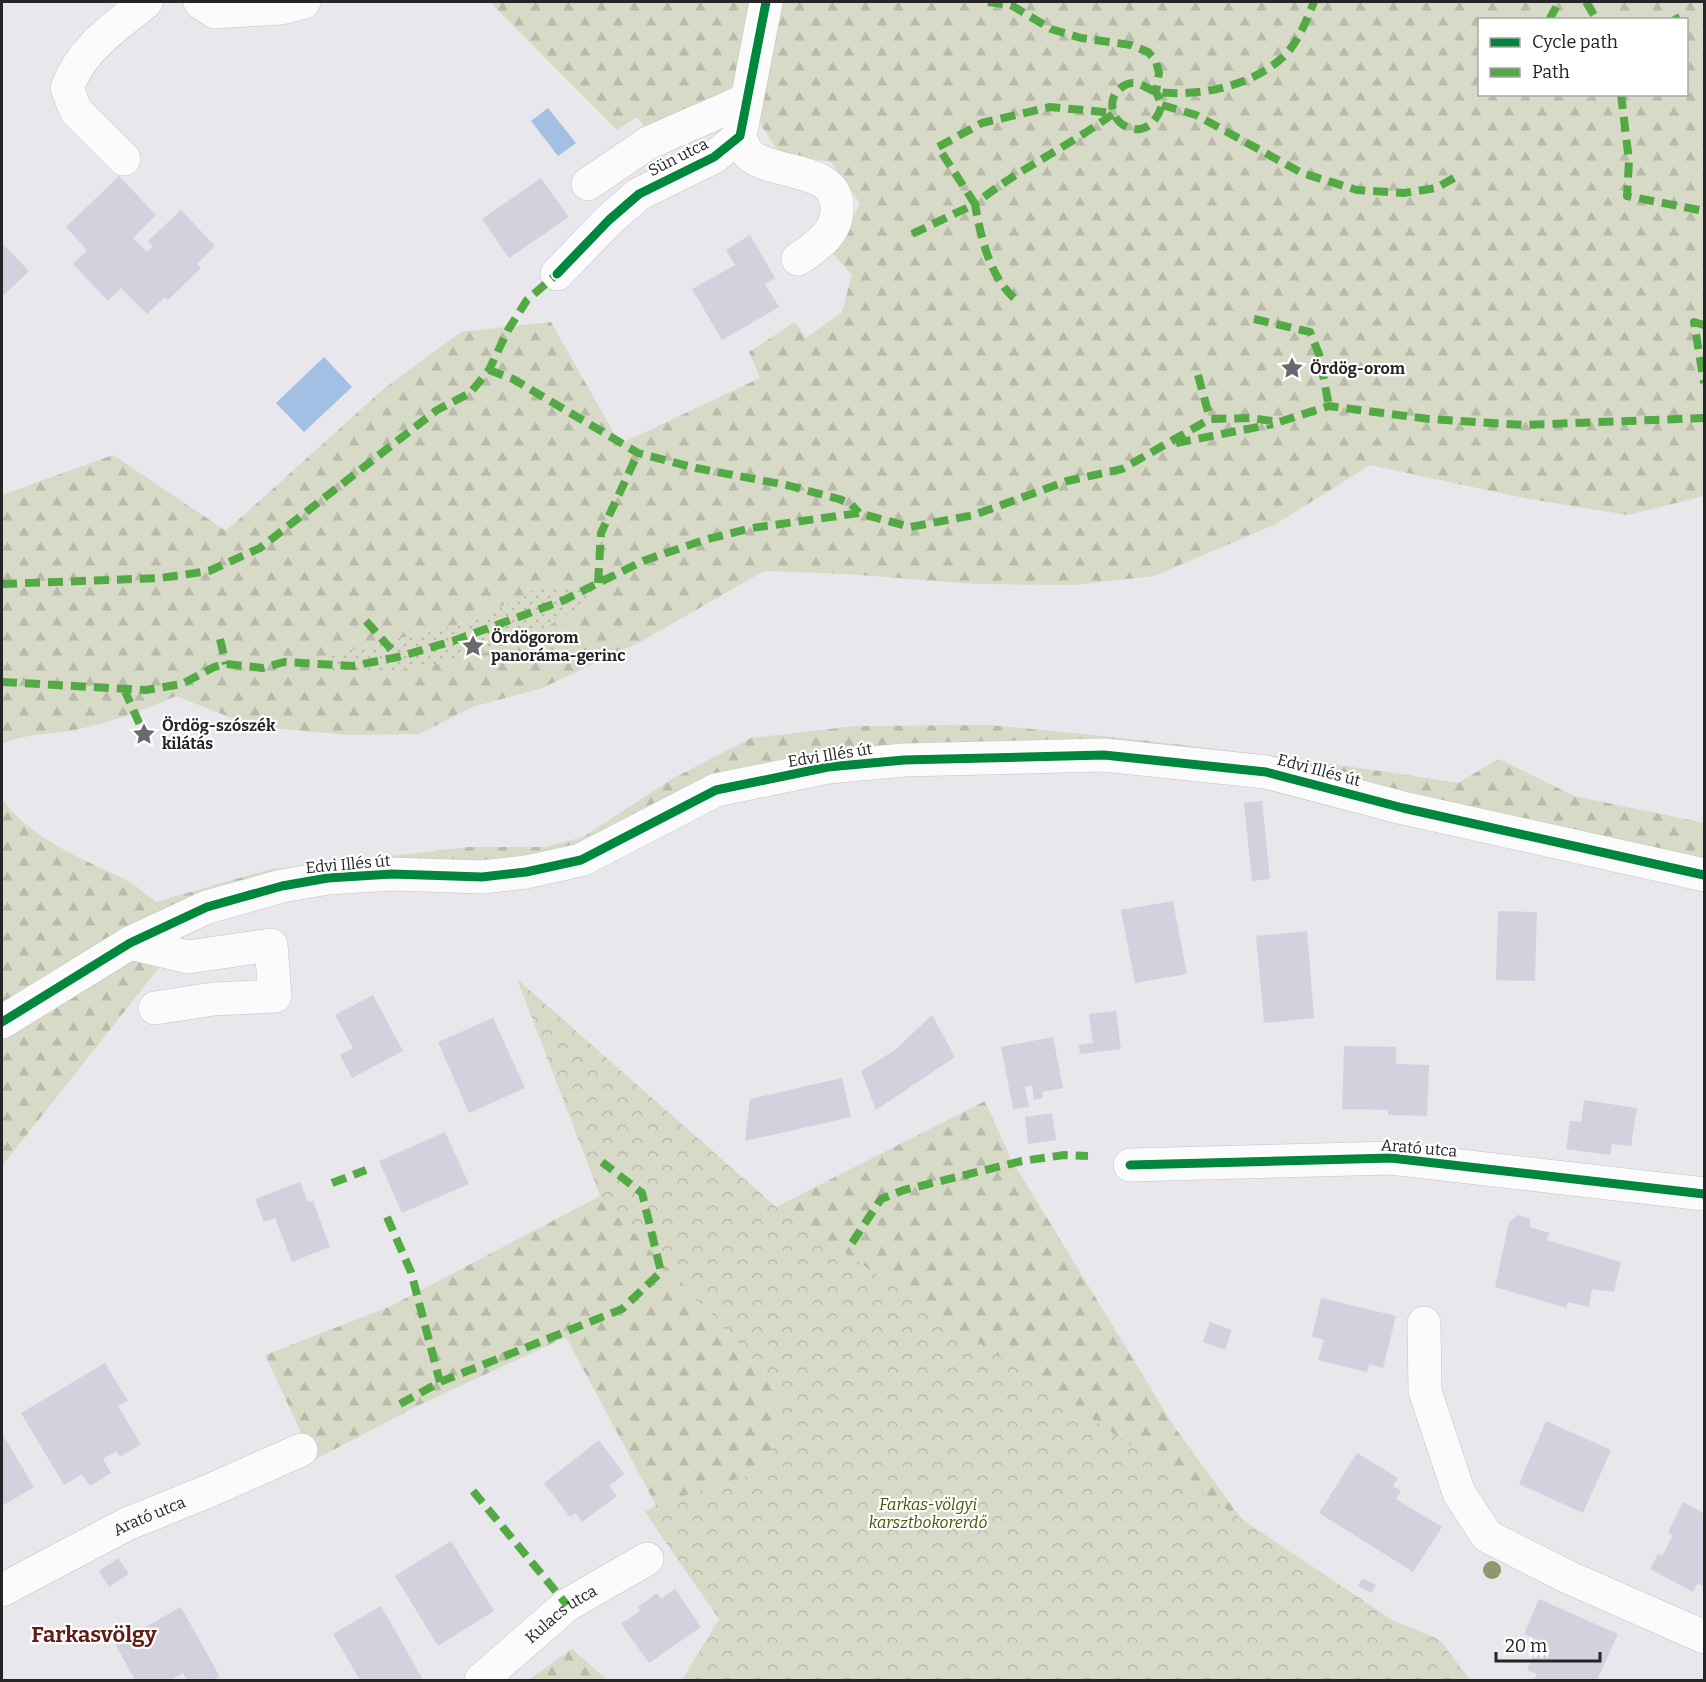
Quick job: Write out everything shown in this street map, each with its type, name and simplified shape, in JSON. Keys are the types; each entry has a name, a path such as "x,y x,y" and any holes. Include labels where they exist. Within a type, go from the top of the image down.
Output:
{"street":[{"path":"124,159 76,111 67,88 75,67 101,38 146,2"},
{"path":"200,2 215,12 281,8 304,2"},
{"path":"766,2 740,136 747,152 765,164 803,173 826,183 837,200 838,220 825,238 798,259"},
{"path":"588,184 648,143 746,100"},
{"name":"Sün utca","path":"556,274 609,220 639,194 714,157 740,136"},
{"name":"Edvi Illés út","path":"2,1022 130,943 207,907 282,886 328,878 392,874 482,877 526,872 581,860 716,790 828,767 904,760 1104,755 1266,772 1403,808 1704,875"},
{"path":"130,943 188,957 271,945 275,996 213,999 155,1008"},
{"name":"Arató utca","path":"1130,1165 1391,1158 1704,1194"},
{"path":"1424,1323 1425,1391 1459,1493 1487,1536 1568,1577 1704,1637"},
{"name":"Arató utca","path":"2,1590 127,1524 211,1491 301,1450"},
{"name":"Kulacs utca","path":"481,1680 540,1644 567,1605 647,1559"}],"green space":[{"path":"490,2 1704,2 1704,496 1628,515 1524,498 1370,465 1274,525 1154,576 1073,585 975,584 847,574 764,571 642,641 542,688 472,707 419,734 349,735 252,726 176,696 100,724 20,738 2,744 2,495 113,455 226,531 386,387 461,332 551,322 620,444 760,378 749,352 795,322 806,338 842,312 852,275 831,251 846,236 860,203 831,162 780,154 735,85 649,133 637,117 617,130","holes":["539,587 602,588 582,606 521,642 458,660 392,672 332,675 330,655 472,621"]},
{"path":"539,587 602,588 582,606 521,642 458,660 392,672 332,675 330,655 472,621"},
{"path":"988,725 1223,750 1458,783 1499,759 1574,796 1704,823 1704,875 1104,755 716,790 581,860 207,907 2,1166 2,799 27,826 42,837 75,856 130,882 156,902 271,869 338,865 374,858 468,847 546,847 583,837 672,779 751,738 856,726"},
{"name":"Farkas-völgyi karsztbokorerdő","path":"517,979 776,1207 1392,1620 1440,1640 1470,1680 682,1680 719,1619 645,1512 656,1505 762,1471 783,1420 772,1379 600,1196"},
{"path":"985,1101 1011,1159 1175,1428 1244,1522 776,1207"},
{"path":"600,1196 772,1379 783,1420 762,1471 656,1505 566,1337 415,1407 314,1460 265,1355 389,1307"},
{"path":"572,1649 607,1680 528,1680"}],"water":[{"path":"548,108 576,143 558,156 531,121"},
{"path":"324,357 352,387 304,432 276,403"}],"building":[{"path":"119,176 156,215 133,238 147,252 153,246 148,241 181,210 215,246 197,264 201,268 168,300 165,297 147,314 121,288 108,301 73,264 87,250 66,227"},
{"path":"541,178 569,217 509,258 482,219"},
{"path":"750,235 775,278 765,284 779,307 722,340 692,289 735,265 726,250"},
{"path":"2,243 29,271 2,297"},
{"path":"1262,801 1270,879 1252,881 1244,803"},
{"path":"1173,901 1187,974 1135,983 1121,910"},
{"path":"1498,911 1537,912 1535,981 1496,980"},
{"path":"1307,931 1314,1018 1264,1023 1256,936"},
{"path":"373,995 403,1051 352,1078 340,1055 353,1048 335,1015"},
{"path":"1116,1011 1121,1049 1080,1054 1079,1045 1093,1043 1089,1014"},
{"path":"932,1015 955,1057 876,1110 861,1071 895,1050"},
{"path":"493,1018 525,1088 469,1113 438,1042"},
{"path":"1053,1037 1063,1088 1042,1092 1043,1098 1034,1100 1032,1085 1025,1087 1029,1107 1013,1109 1001,1047"},
{"path":"1344,1046 1396,1047 1396,1064 1429,1065 1427,1116 1388,1115 1388,1110 1342,1109"},
{"path":"842,1078 851,1117 745,1141 750,1099"},
{"path":"1584,1100 1637,1108 1631,1146 1612,1144 1610,1155 1566,1149 1570,1121 1581,1122"},
{"path":"1052,1113 1056,1140 1028,1144 1025,1117"},
{"path":"445,1132 469,1184 402,1213 379,1161"},
{"path":"300,1182 308,1202 313,1201 330,1247 292,1262 275,1218 264,1222 255,1199"},
{"path":"1518,1215 1530,1219 1530,1227 1550,1233 1546,1240 1621,1262 1614,1292 1592,1289 1589,1307 1568,1302 1566,1308 1495,1287 1509,1222"},
{"path":"1321,1298 1396,1316 1383,1368 1369,1364 1367,1372 1318,1360 1324,1340 1312,1337"},
{"path":"1210,1322 1232,1330 1225,1350 1203,1342"},
{"path":"105,1363 128,1401 118,1406 141,1444 120,1457 116,1451 103,1459 111,1473 90,1486 82,1474 64,1485 21,1413"},
{"path":"1546,1421 1611,1450 1583,1513 1519,1484"},
{"path":"2,1433 34,1487 2,1506"},
{"path":"599,1440 624,1474 609,1486 617,1496 582,1522 575,1513 570,1517 544,1483"},
{"path":"1357,1453 1398,1478 1393,1486 1401,1491 1396,1499 1442,1527 1413,1572 1319,1513"},
{"path":"1683,1502 1704,1513 1704,1587 1698,1583 1693,1592 1650,1569 1658,1554 1662,1556 1673,1535 1668,1533"},
{"path":"451,1541 494,1611 438,1646 395,1576"},
{"path":"118,1558 129,1574 109,1587 99,1571"},
{"path":"1362,1578 1376,1585 1372,1593 1358,1586"},
{"path":"675,1589 701,1627 649,1663 621,1624 640,1611 638,1607 657,1593 661,1599"},
{"path":"1539,1599 1618,1634 1597,1680 1534,1680 1537,1674 1527,1670 1540,1641 1524,1634"},
{"path":"381,1606 423,1680 360,1680 333,1634"},
{"path":"181,1607 220,1677 213,1680 187,1680 183,1673 170,1680 135,1680 115,1644"}],"marked path":[{"path":"988,2 1011,5 1051,29 1081,38 1131,45 1148,52 1156,61 1159,73 1156,92 1162,105 1156,118 1148,126 1139,129 1122,124 1116,117 1113,99 1121,88 1133,83 1140,84 1152,90 1155,91 1158,92 1190,93 1241,82 1270,67 1283,57 1301,31 1314,2"},
{"path":"1550,18 1559,2"},
{"path":"1586,2 1596,18"},
{"path":"1621,96 1629,161 1627,196 1704,211"},
{"path":"1162,105 1196,115 1302,173 1357,190 1404,193 1436,188 1461,174"},
{"path":"912,234 975,204 938,147 982,123 1050,107 1114,113"},
{"path":"1014,298 998,279 987,255 975,204 1114,113"},
{"path":"2,584 160,578 209,571 260,548 437,410 470,393 489,370 508,330 527,300 557,274"},
{"path":"1254,319 1310,332 1319,354 1329,406"},
{"path":"1704,325 1694,322 1704,383"},
{"path":"489,370 513,379 638,453 696,468 786,485 839,499 851,504 859,513"},
{"path":"1198,375 1210,419"},
{"path":"2,682 146,690 182,684 214,667 226,664 263,668 284,662 353,666 398,657 453,641 562,601 643,561 704,540 752,528 859,513 910,527 974,515 1067,481 1122,469 1210,419 1251,418 1279,422 1329,406 1429,419 1524,425 1704,418"},
{"path":"1176,443 1273,424"},
{"path":"598,583 601,533 638,453"},
{"path":"366,621 398,657"},
{"path":"220,639 226,664"},
{"path":"124,689 144,734"},
{"path":"852,1243 881,1199 904,1190 1022,1161 1064,1155 1088,1156"},
{"path":"400,1404 440,1382 622,1309 661,1272 642,1193 602,1162"},
{"path":"332,1183 366,1170"},
{"path":"387,1217 411,1272 440,1382"},
{"path":"473,1491 567,1605"}],"cycle path":[{"path":"557,274 609,220 639,194 714,157 740,136 766,2"},
{"path":"2,1022 130,943 207,907 282,886 328,878 392,874 482,877 526,872 581,860 716,790 828,767 904,760 1104,755 1266,772 1403,808 1704,875"},
{"path":"1130,1165 1391,1158 1704,1194"}],"place":[{"name":"Ördög-orom","path":"1292,368"},
{"name":"Ördögorom panoráma-gerinc","path":"473,646"},
{"name":"Ördög-szószék kilátás","path":"144,734"}],"district":[{"name":"Farkasvölgy","path":"94,1634"}]}
